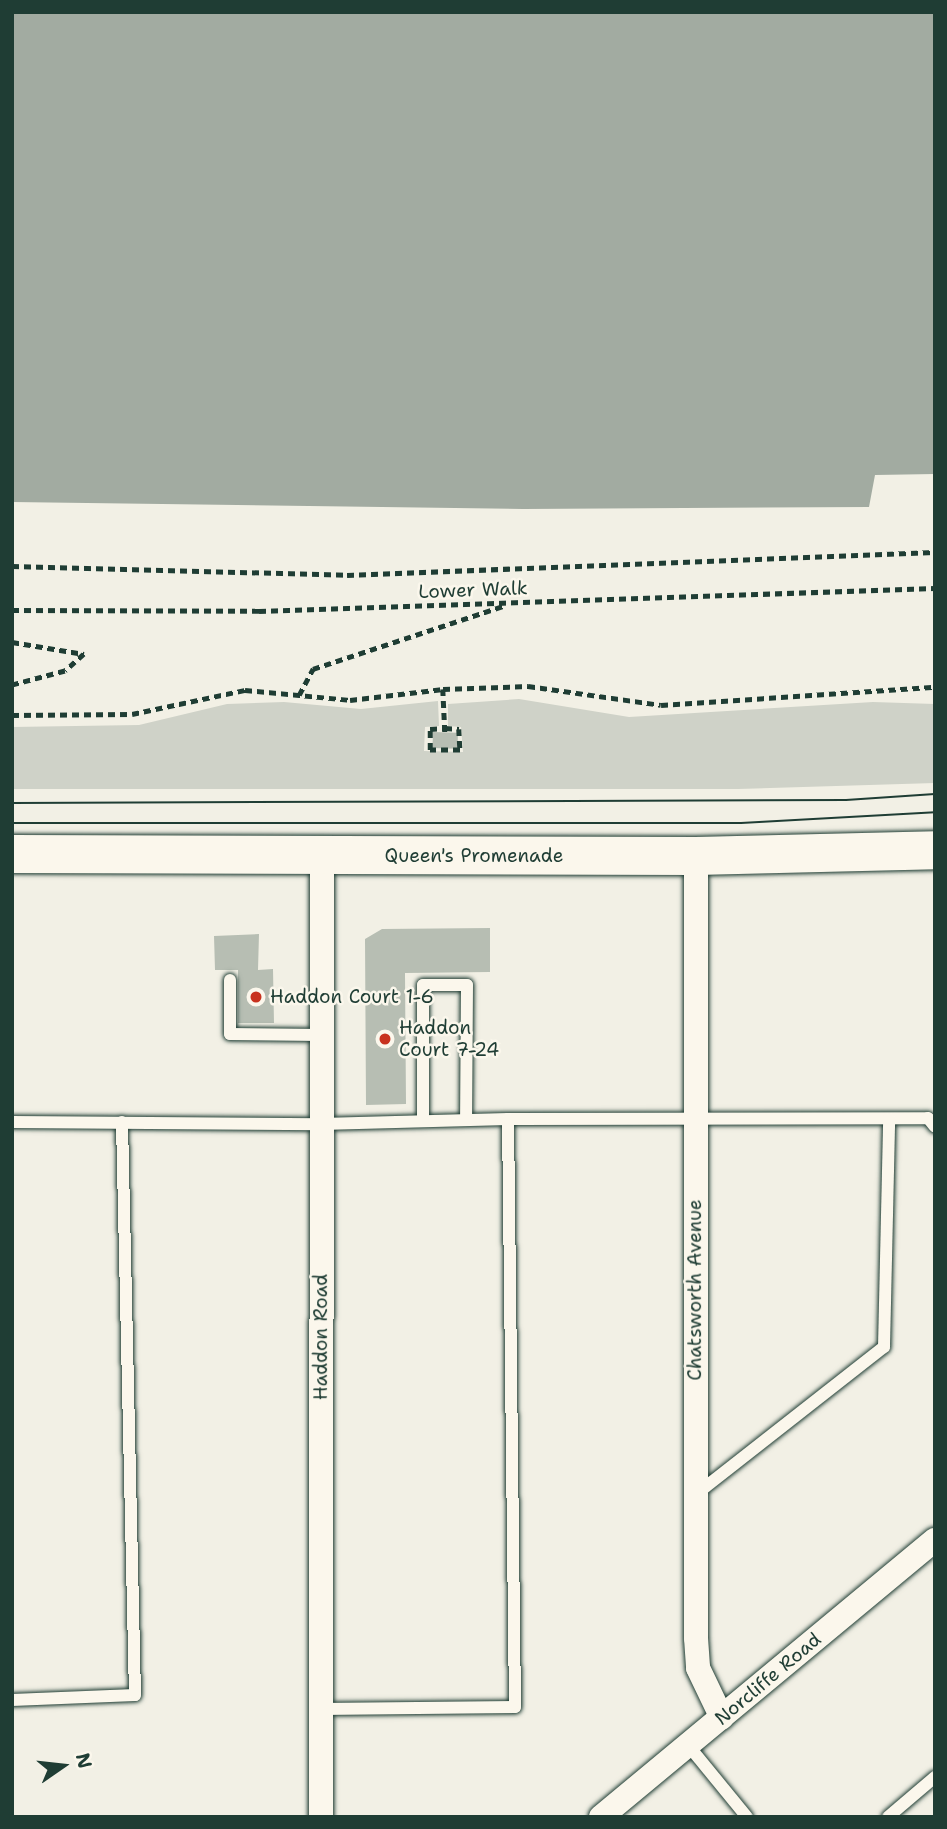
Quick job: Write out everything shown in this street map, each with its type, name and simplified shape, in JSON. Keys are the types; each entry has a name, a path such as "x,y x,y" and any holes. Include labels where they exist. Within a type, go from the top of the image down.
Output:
{"main road":[{"name":"Queen's Promenade","path":"12,854 696,856 935,850"}],"street":[{"name":"Haddon Road","path":"321,1817 322,856"},
{"name":"Chatsworth Avenue","path":"696,856 695,1495 698,1668 722,1718"},
{"name":"Norcliffe Road","path":"601,1817 935,1540"}],"lane":[{"path":"230,980 230,1034 321,1035"},
{"path":"423,1121 423,985 467,985 466,1120"},
{"path":"12,1122 321,1124 508,1119 928,1118 935,1127"},
{"path":"320,1709 514,1707 508,1119"},
{"path":"695,1495 884,1347 888,1119"},
{"path":"12,1700 135,1695 122,1122"},
{"path":"688,1745 747,1817"},
{"path":"888,1817 935,1777"}],"path":[{"path":"12,566 347,575 935,552"},
{"name":"Lower Walk","path":"12,610 259,611 935,588"},
{"path":"299,695 313,669 512,603"},
{"path":"12,642 84,654 65,671 12,685"},
{"path":"12,715 132,714 245,690 350,700 443,689 528,686 661,705 935,687"},
{"path":"443,689 445,730"},
{"path":"430,729 445,730 459,729 460,750 430,750 430,729"}],"shaded area":[{"path":"12,12 935,12 935,474 875,475 869,507 523,509 12,502"},
{"path":"519,699 629,717 873,702 935,704 935,783 738,789 12,789 12,727 139,725 227,704 284,702 361,709 438,701 439,726 425,727 424,751 463,752 461,727 448,726 448,704"}],"building":[{"path":"433,732 458,733 457,749 432,748"},
{"name":"Haddon Court 7-24","path":"490,928 490,972 405,973 406,1104 366,1105 365,939 382,929"},
{"name":"Haddon Court 1-6","path":"259,934 258,970 273,969 274,1023 238,1023 238,970 215,970 214,936"}],"tram line":[{"path":"12,803 846,800 935,794"},
{"path":"12,823 741,823 935,812"}],"place":[{"name":"Haddon Court 1-6","path":"256,997"},
{"name":"Haddon Court 7-24","path":"385,1039"}]}
